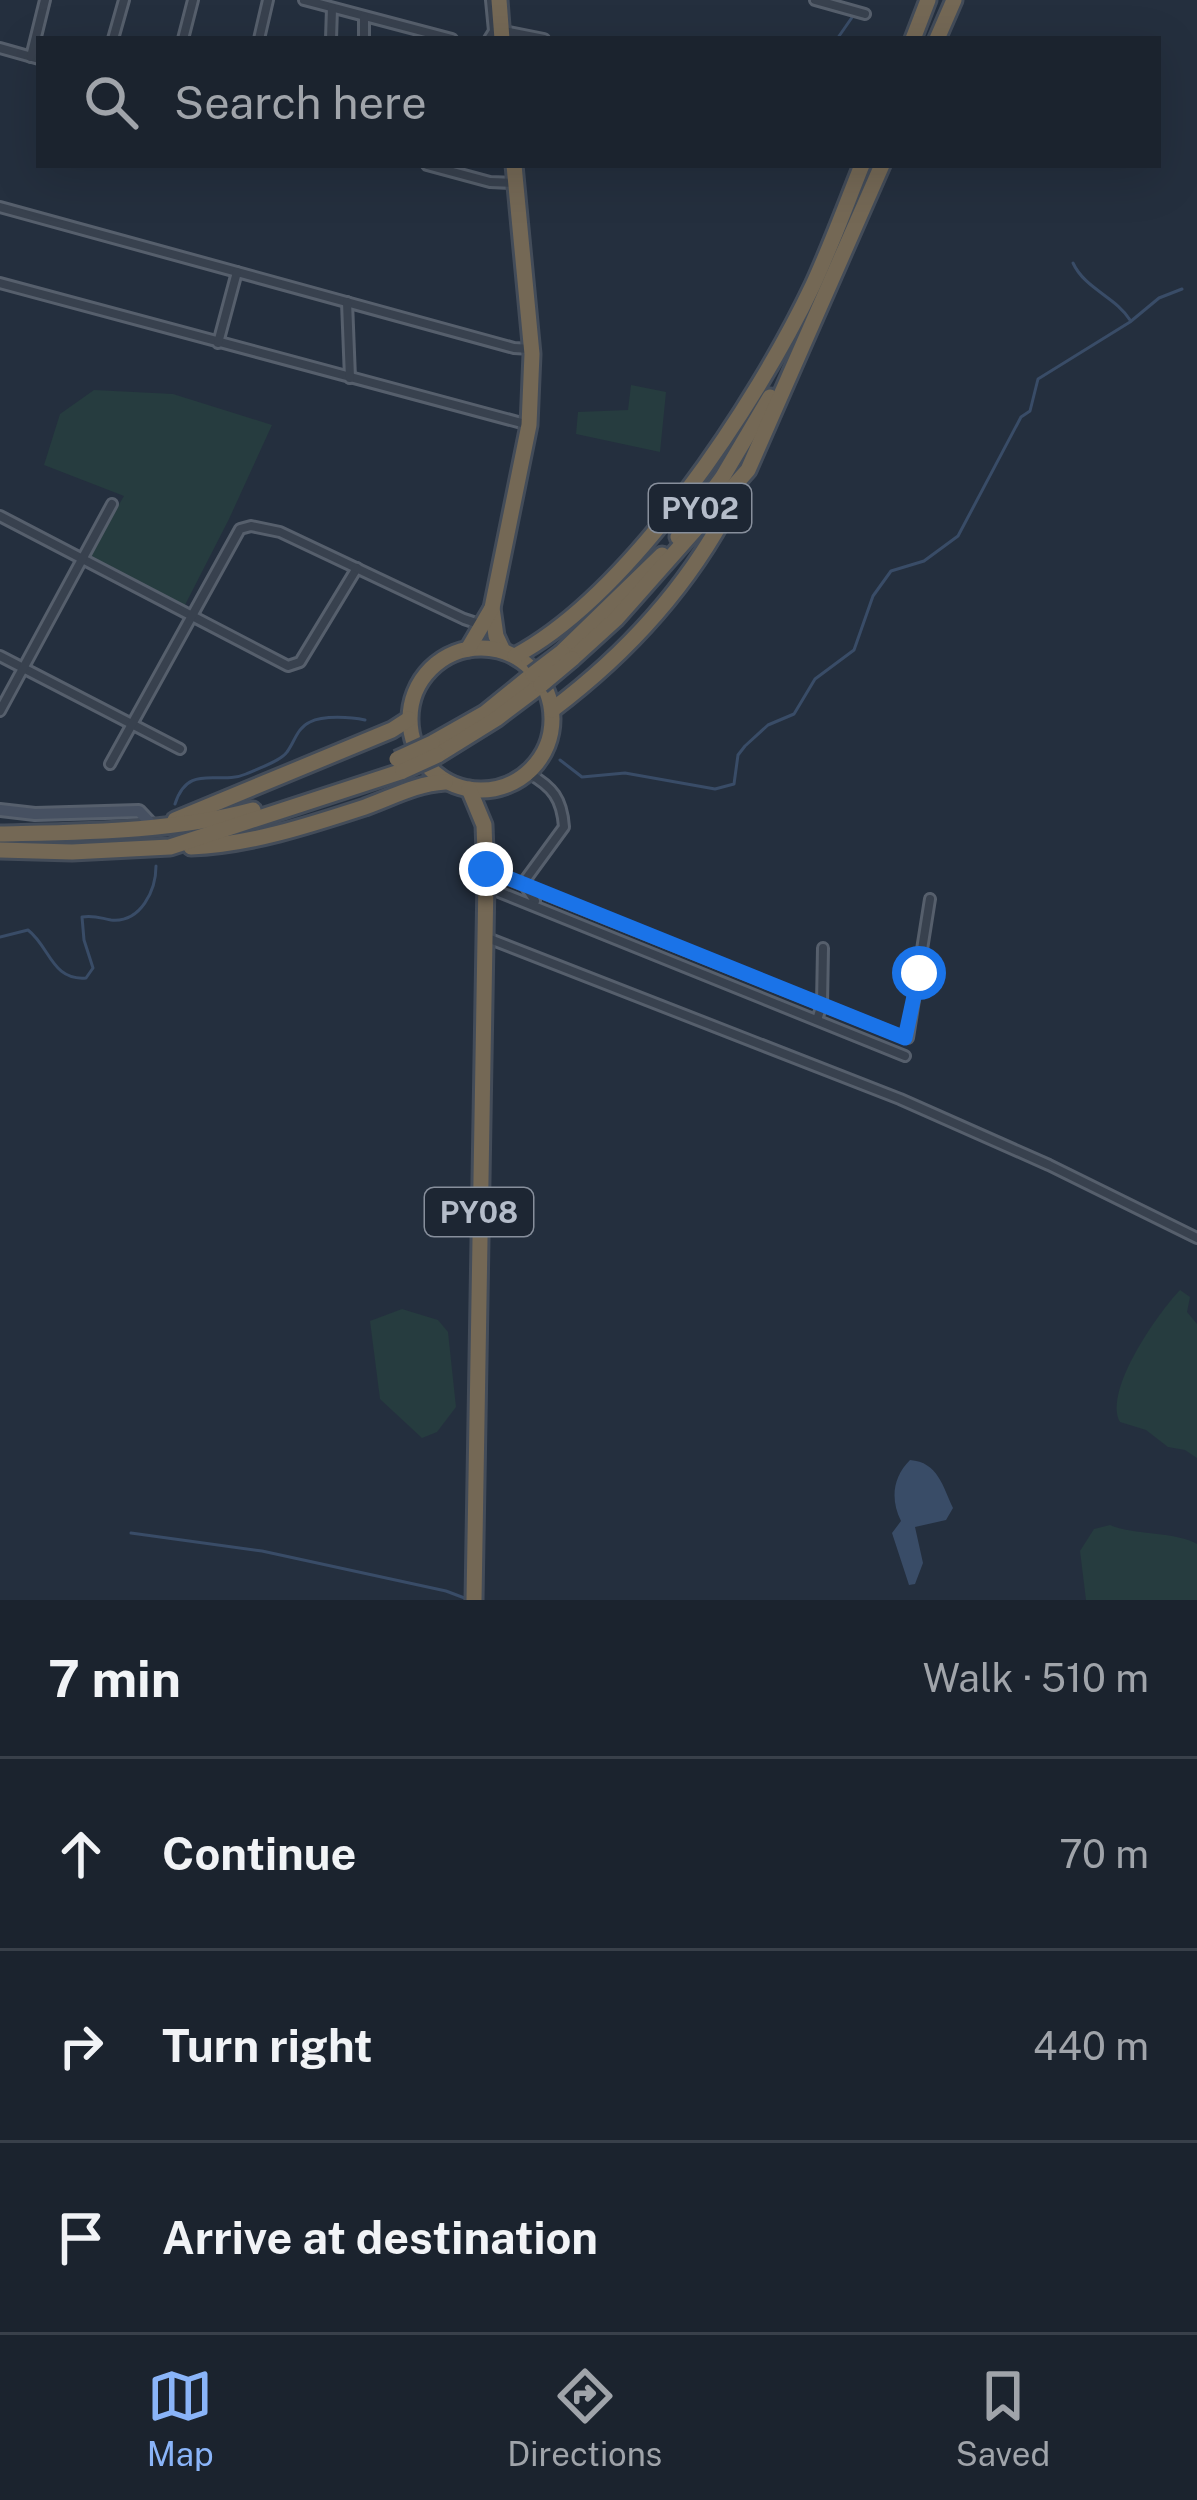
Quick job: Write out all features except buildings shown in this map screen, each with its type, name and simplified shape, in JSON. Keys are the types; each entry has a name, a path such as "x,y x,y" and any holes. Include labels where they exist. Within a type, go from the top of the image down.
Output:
{"highway":[{"path":"495,0 498,36"},
{"path":"914,36 928,0"},
{"path":"938,36 954,0"},
{"path":"468,649 492,608 529,425 531,349 514,168"},
{"name":"PY02","path":"567,656 670,547 722,478 765,407 788,356 789,332 861,168"},
{"name":"PY02","path":"0,850 170,847 400,765 435,749 616,619 748,470 881,168"},
{"path":"447,782 420,756 409,719 414,694 426,673 445,657 468,649 509,653 539,643 640,550 718,446 789,332"},
{"path":"552,710 587,683 685,580 719,528 748,470"},
{"path":"170,847 226,846 369,806 422,784 447,782 469,789 505,786 528,772 545,751 552,710 536,673 509,653 496,636 492,608"},
{"path":"158,826 409,719"},
{"name":"PY02","path":"0,834 214,820 400,765"},
{"path":"484,824 505,786"},
{"name":"PY08","path":"469,789 484,824 486,878 474,1600"}],"street":[{"path":"39,36 45,0"},
{"path":"113,36 124,0"},
{"path":"183,36 193,0"},
{"path":"260,36 268,0"},
{"path":"304,0 441,36"},
{"path":"815,0 865,14"},
{"path":"332,8 332,36"},
{"path":"364,16 364,36"},
{"path":"0,48 35,58"},
{"path":"438,168 516,184"},
{"path":"0,208 531,349"},
{"path":"218,343 237,272"},
{"path":"0,283 529,425"},
{"path":"347,302 350,378"},
{"path":"0,711 112,504"},
{"path":"0,516 288,666 295,666 357,568"},
{"path":"110,764 240,529 251,526 280,532 483,625"},
{"path":"0,656 180,748"},
{"path":"524,884 564,827 562,803 548,784 528,772"},
{"path":"0,810 35,814 139,811 158,826"},
{"path":"531,871 538,890"},
{"path":"486,878 524,884 908,1038 930,898"},
{"path":"486,878 541,906 905,1055"},
{"path":"524,884 541,906"},
{"path":"483,937 900,1099 1197,1238"},
{"path":"817,1020 822,1004 823,948"},
{"path":"732,986 734,968"}],"green space":[{"path":"631,385 666,392 660,452 576,434 578,412 628,410"},
{"path":"94,390 173,394 272,425 185,605 89,555 124,496 44,465 60,414"},
{"path":"1180,1290 1190,1297 1187,1312 1197,1324 1197,1458 1168,1447 1146,1430 1120,1422 1117,1408 1135,1353"},
{"path":"402,1309 438,1320 448,1332 456,1407 437,1432 422,1438 380,1399 370,1321"},
{"path":"1110,1525 1197,1544 1197,1600 1086,1600 1080,1551 1094,1529"}],"water":[{"path":"910,1460 933,1471 953,1508 946,1520 915,1527 923,1563 915,1584 909,1585 892,1533 901,1521 895,1489"}],"waterway":[{"path":"839,36 853,16"},
{"path":"1073,263 1130,320"},
{"path":"560,760 582,777 625,773 715,789 734,784 738,755 745,746 768,725 794,714 815,679 854,650 873,596 891,571 924,561 958,536 1021,417 1030,411 1038,379 1130,322 1159,298 1182,289"},
{"path":"175,804 181,791 196,779 236,777 280,759 310,722 345,717 365,720"},
{"path":"0,937 28,930 59,969 86,978 93,968 82,917 122,920 131,916 150,894 156,866"},
{"path":"131,1533 262,1551 467,1599"}],"route":[{"path":"486,869 905,1038 919,973"}]}
